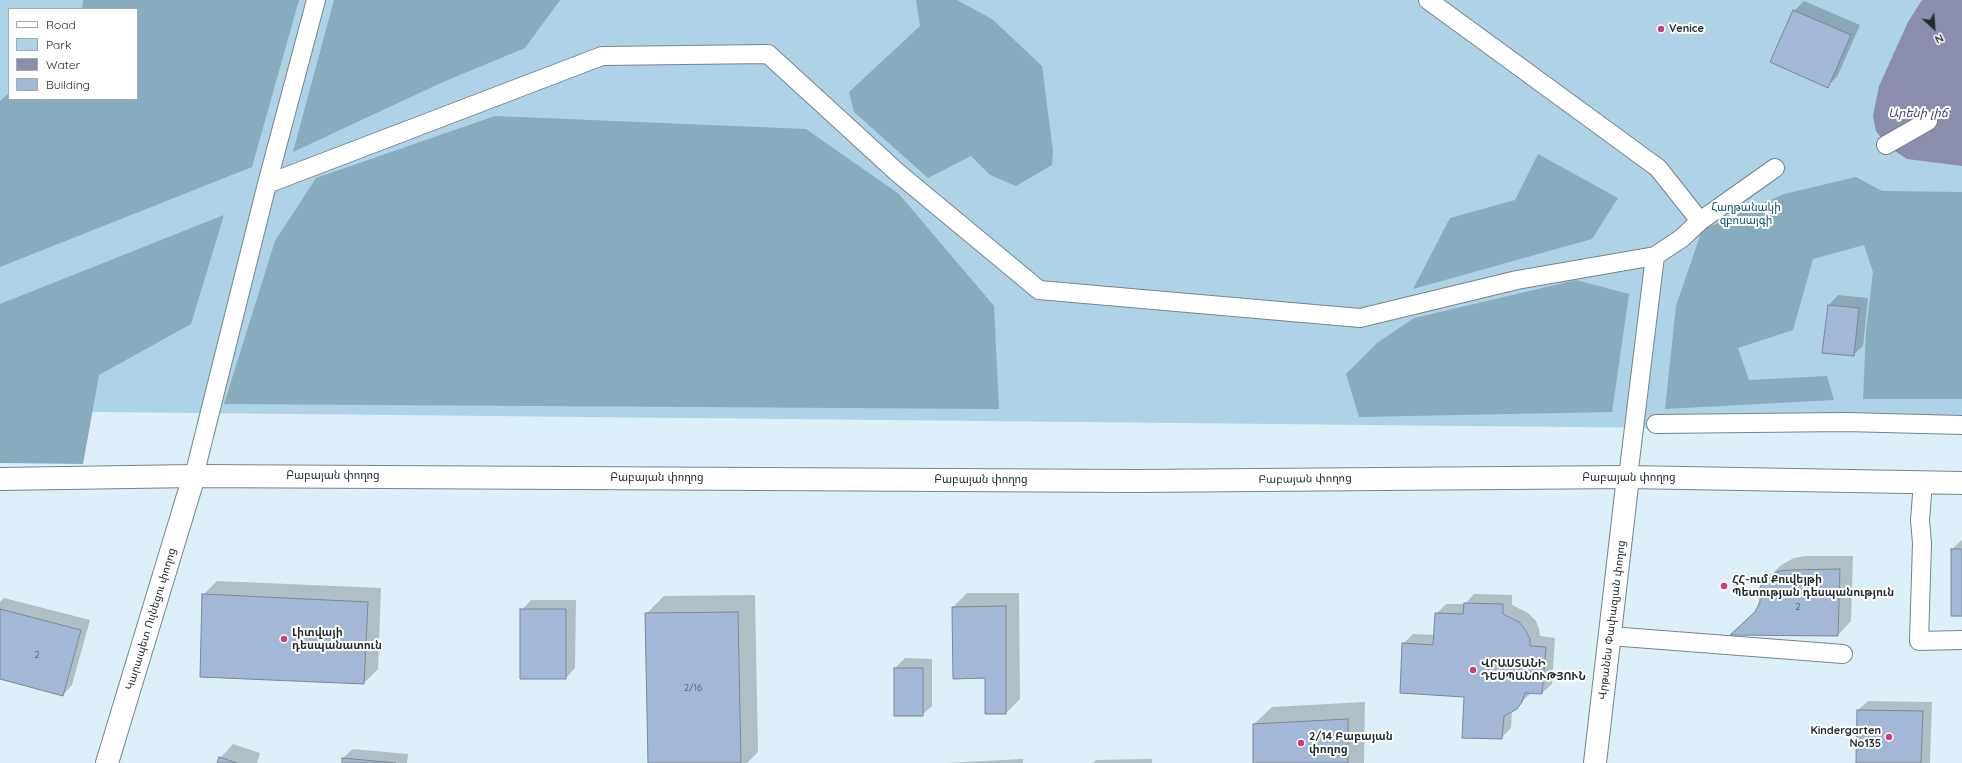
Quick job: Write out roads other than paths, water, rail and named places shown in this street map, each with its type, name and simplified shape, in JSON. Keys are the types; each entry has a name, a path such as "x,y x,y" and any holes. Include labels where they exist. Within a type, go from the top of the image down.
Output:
{"street":[{"name":"Բաբայան փողոց","path":"0,479 194,476 1136,481 1628,477 1962,483"},
{"name":"Կարապետ Ուլնեցու փողոց","path":"107,763 194,476"},
{"name":"Վրթանես Փափազյան փողոց","path":"1595,763 1628,477"}],"lane":[{"path":"194,476 267,184 316,0"},
{"path":"1428,0 1658,168 1700,221"},
{"path":"267,184 602,56 768,54 898,173 1039,290 1360,318 1516,280 1655,256 1682,238 1700,221 1775,168"},
{"path":"1886,145 1928,121"},
{"path":"1628,477 1655,256"},
{"path":"1656,424 1845,422 1962,425"},
{"path":"1922,482 1920,520 1922,543 1919,641 1962,640"},
{"path":"1610,636 1843,654"}],"water":[{"name":"Արենի լիճ","path":"1922,0 1962,0 1962,166 1907,159 1886,145 1876,131 1873,116 1879,86 1908,22"}],"place":[{"name":"Venice","path":"1661,29"},
{"name":"ՀՀ-ում Քուվեյթի Պետության դեսպանություն","path":"1724,586"},
{"name":"Լիտվայի դեսպանատուն","path":"284,639"},
{"name":"ՎՐԱՍՏԱՆԻ ԴԵՍՊԱՆՈՒԹՅՈՒՆ","path":"1473,670"},
{"name":"Kindergarten No135","path":"1889,737"},
{"name":"2/14 Բաբայան փողոց","path":"1301,743"}],"park label":[{"name":"Հաղթանակի զբոսայգի","path":"1746,214"}]}
